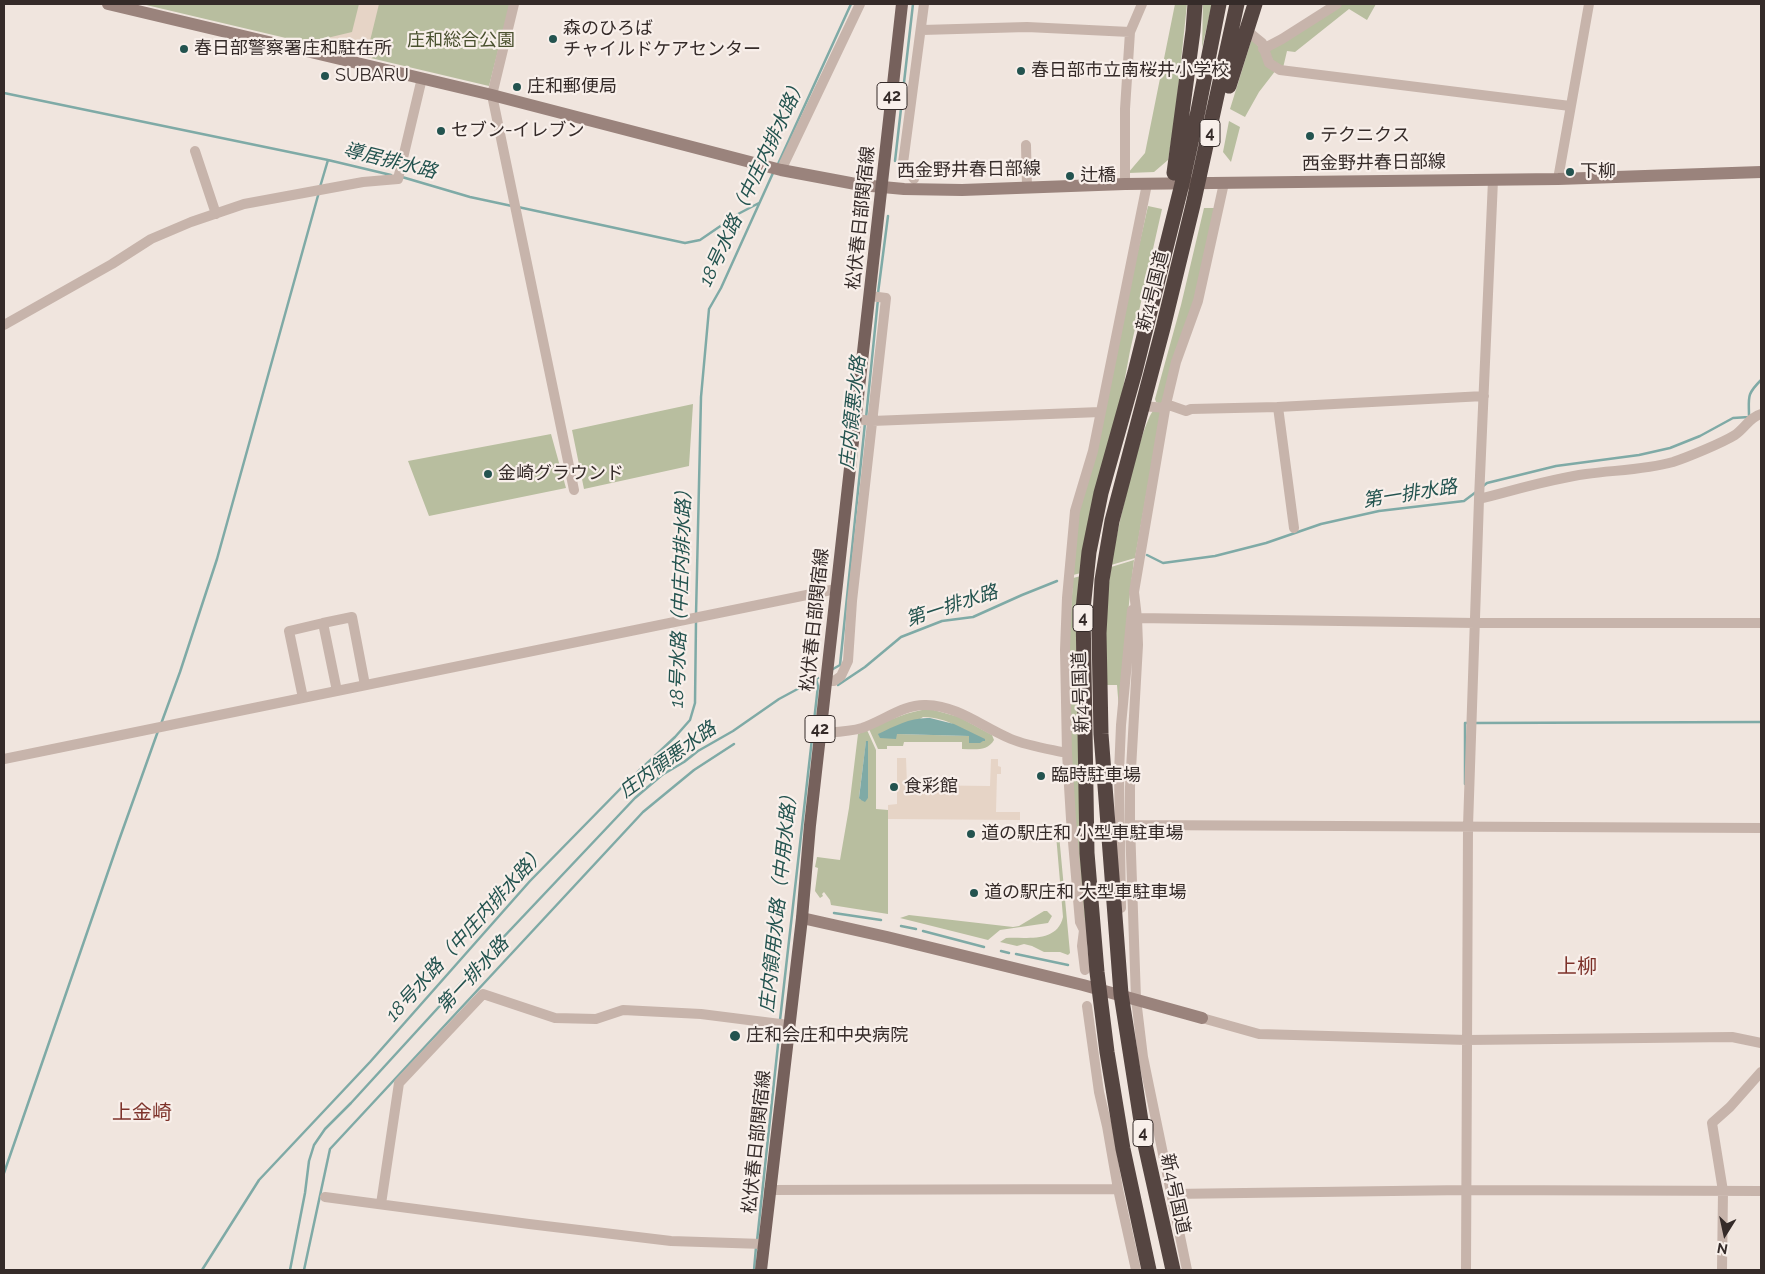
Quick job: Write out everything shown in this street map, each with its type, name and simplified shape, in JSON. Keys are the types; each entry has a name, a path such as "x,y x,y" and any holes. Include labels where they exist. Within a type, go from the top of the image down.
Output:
{"highway":[{"path":"1177,184 1180,137 1196,4"},
{"name":"4","path":"1177,184 1219,4"},
{"name":"新4号国道","path":"1173,1270 1144,1140 1136,1055 1121,994 1101,734 1099,633 1102,580 1112,521 1199,184 1237,4"},
{"name":"4","path":"1199,184 1213,155 1229,87 1255,4"},
{"name":"新4号国道","path":"1149,1270 1113,1125 1099,989 1089,933 1083,608 1094,525 1129,395 1133,356 1177,184"}],"main road":[{"name":"西金野井春日部線","path":"108,4 492,95 781,170 882,188 962,190 1125,184 1558,179 1761,172"},
{"name":"松伏春日部関宿線","path":"760,1270 802,918 836,589 864,420 876,297 882,188 902,4"},
{"path":"802,918 887,936 1121,994 1202,1018"}],"street":[{"path":"514,4 492,95 574,490"},
{"path":"781,170 860,4"},
{"path":"914,179 903,164 924,4"},
{"path":"1125,184 1124,109 1130,32 1142,4"},
{"path":"1263,49 1336,4"},
{"path":"1558,179 1589,4"},
{"path":"922,30 1027,27 1130,32"},
{"path":"1246,30 1262,43 1269,63 1280,70 1570,106"},
{"path":"4,325 112,264 151,239 191,222 244,204 363,182 398,179 422,78"},
{"path":"1026,145 1027,187"},
{"path":"195,151 216,214"},
{"path":"1466,1270 1468,826 1479,499 1494,180"},
{"path":"1117,950 1121,906 1119,808 1121,725 1134,592 1166,406 1176,362 1198,300 1224,183"},
{"path":"1085,970 1082,946 1089,933 1080,922 1067,753 1065,641 1067,598 1075,511 1093,451 1147,184"},
{"path":"1142,406 1166,406 1186,411 1191,409 1278,407 1484,396"},
{"path":"1278,407 1294,528"},
{"path":"826,681 834,681 841,676 848,661 864,420 1100,412"},
{"path":"1479,499 1555,479 1648,468 1674,462 1732,437 1744,429 1753,417 1761,414"},
{"path":"4,759 836,589"},
{"path":"1134,592 1138,645 1130,778 1130,825 1136,1055 1171,1194 1187,1270"},
{"path":"303,698 289,631 352,617 366,685"},
{"path":"1137,618 1475,623 1761,623"},
{"path":"323,623 337,691"},
{"path":"820,734 862,728 911,706 925,705 946,707 958,711 1012,740 1038,751 1067,753"},
{"path":"1130,825 1761,828"},
{"path":"381,1204 399,1083 483,994 555,1018 596,1019 622,1010 701,1014 788,1025"},
{"path":"1087,1006 1099,1092 1113,1125 1118,1189 1136,1270"},
{"path":"1202,1018 1259,1034 1467,1040 1732,1037 1761,1043"},
{"path":"1722,1270 1723,1191 1712,1123 1730,1107 1761,1072"},
{"path":"770,1190 1118,1189"},
{"path":"1171,1194 1466,1190 1761,1191"},
{"path":"325,1197 671,1241 763,1244"}],"green space":[{"name":"庄和総合公園","path":"142,4 510,4 489,86"},
{"path":"1175,4 1187,4 1175,118 1168,160 1154,172 1128,173 1145,153"},
{"path":"1203,4 1212,4 1202,48"},
{"path":"1340,4 1376,4 1367,20 1349,9 1295,52 1287,51 1283,68 1277,66 1267,51"},
{"path":"1252,38 1276,70 1259,92 1245,117 1230,109"},
{"path":"1229,121 1240,127 1231,162 1223,152"},
{"path":"1148,206 1162,209 1081,573 1073,575 1079,511"},
{"path":"1204,208 1215,208 1196,294 1163,405 1156,402 1155,399 1181,305"},
{"name":"金崎グラウンド","path":"693,404 689,466 584,489 572,430"},
{"path":"1154,410 1161,411 1135,558 1111,565 1142,436"},
{"name":"金崎グラウンド","path":"551,434 566,488 429,516 408,461"},
{"path":"1134,560 1119,710 1117,685 1105,685 1106,606 1111,567"},
{"path":"1081,576 1087,927 1085,927 1076,859 1069,708 1073,578"},
{"path":"930,709 959,717 992,735 994,740 988,746 980,749 962,749 962,742 904,742 903,746 887,746 887,749 878,749 869,729 899,716","holes":["923,717 954,725 980,743 969,743 969,736 897,734"]},
{"path":"867,730 876,750 876,809 888,810 888,914 831,905 824,892 820,898 815,891 818,868 815,867 817,857 840,860 849,808 858,734","holes":["868,741 868,798 861,800 859,797 866,742"]},
{"path":"1055,823 1058,824 1070,953 1068,955 1060,952 1044,952 1024,944 1017,946 1000,942 1006,938 1032,938 1048,935 1060,925 1063,917"},
{"path":"1047,911 1052,916 1048,923 1000,930 988,940 900,918 909,915 1013,927 1019,926"}],"shaded area":[{"path":"359,4 379,4 369,45 372,58 325,46 327,38 352,32"},
{"path":"897,758 906,758 907,785 990,786 991,759 998,759 1001,774 997,774 996,812 1020,812 1020,820 888,819 888,805 897,804"}],"water":[{"path":"930,718 954,724 985,739 985,741 969,743 969,736 897,734 896,739 880,738 878,734 910,721"},
{"path":"866,741 868,741 868,798 865,802 859,798"}],"waterway":[{"name":"18号水路（中庄内排水路）","path":"778,164 851,4"},
{"name":"庄内領悪水路","path":"895,161 913,4"},
{"name":"導居排水路","path":"4,93 328,160 391,175"},
{"path":"320,187 328,160"},
{"name":"18号水路（中庄内排水路）","path":"696,615 701,397 709,309 721,288 773,173"},
{"name":"導居排水路","path":"402,177 470,197 512,206"},
{"path":"161,724 217,559 319,192"},
{"name":"導居排水路","path":"518,207 685,243 700,240 738,214 759,203"},
{"name":"庄内領悪水路","path":"878,293 888,216"},
{"name":"庄内領悪水路","path":"866,418 878,299"},
{"name":"第一排水路","path":"1482,487 1487,483 1556,466 1639,455 1670,448 1700,436 1733,418 1749,417 1749,397 1761,380"},
{"name":"庄内領悪水路","path":"833,669 840,665 865,423"},
{"name":"第一排水路","path":"1147,555 1163,563 1215,556 1266,543 1321,524 1379,511 1464,501 1476,492"},
{"name":"第一排水路","path":"838,685 865,667 901,637 942,621 973,617 1057,581"},
{"name":"18号水路（中庄内排水路）","path":"202,1270 259,1180 370,1062 530,881 690,720 695,703 696,621"},
{"name":"庄内領悪水路","path":"290,1270 305,1193 309,1161 314,1145 325,1129 635,798 662,775 698,751 733,731 779,699 818,678"},
{"name":"庄内領用水路（中用水路）","path":"780,1020 818,686 816,679"},
{"path":"1474,723 1761,722"},
{"path":"1465,784 1465,723 1469,723"},
{"path":"4,1173 158,731"},
{"name":"第一排水路","path":"304,1270 330,1149 643,812 694,770 734,744"},
{"path":"834,913 881,920"},
{"path":"901,926 916,929"},
{"path":"923,931 984,947"},
{"path":"1001,951 1009,953"},
{"path":"1016,954 1068,965"},
{"name":"庄内領用水路（中用水路）","path":"757,1241 780,1026"},
{"name":"庄内領用水路（中用水路）","path":"754,1270 756,1247"}],"place":[{"name":"森のひろば チャイルドケアセンター","path":"553,39"},
{"name":"春日部警察署庄和駐在所","path":"184,49"},
{"name":"春日部市立南桜井小学校","path":"1021,71"},
{"name":"SUBARU","path":"325,76"},
{"name":"庄和郵便局","path":"517,87"},
{"name":"セブン-イレブン","path":"441,131"},
{"name":"テクニクス","path":"1310,136"},
{"name":"下柳","path":"1570,172"},
{"name":"辻橋","path":"1070,176"},
{"name":"金崎グラウンド","path":"488,474"},
{"name":"臨時駐車場","path":"1041,776"},
{"name":"食彩館","path":"894,787"},
{"name":"道の駅庄和 小型車駐車場","path":"971,834"},
{"name":"道の駅庄和 大型車駐車場","path":"974,893"},
{"name":"庄和会庄和中央病院","path":"735,1036"}],"district":[{"name":"上柳","path":"1577,967"},
{"name":"上金崎","path":"142,1113"}]}
